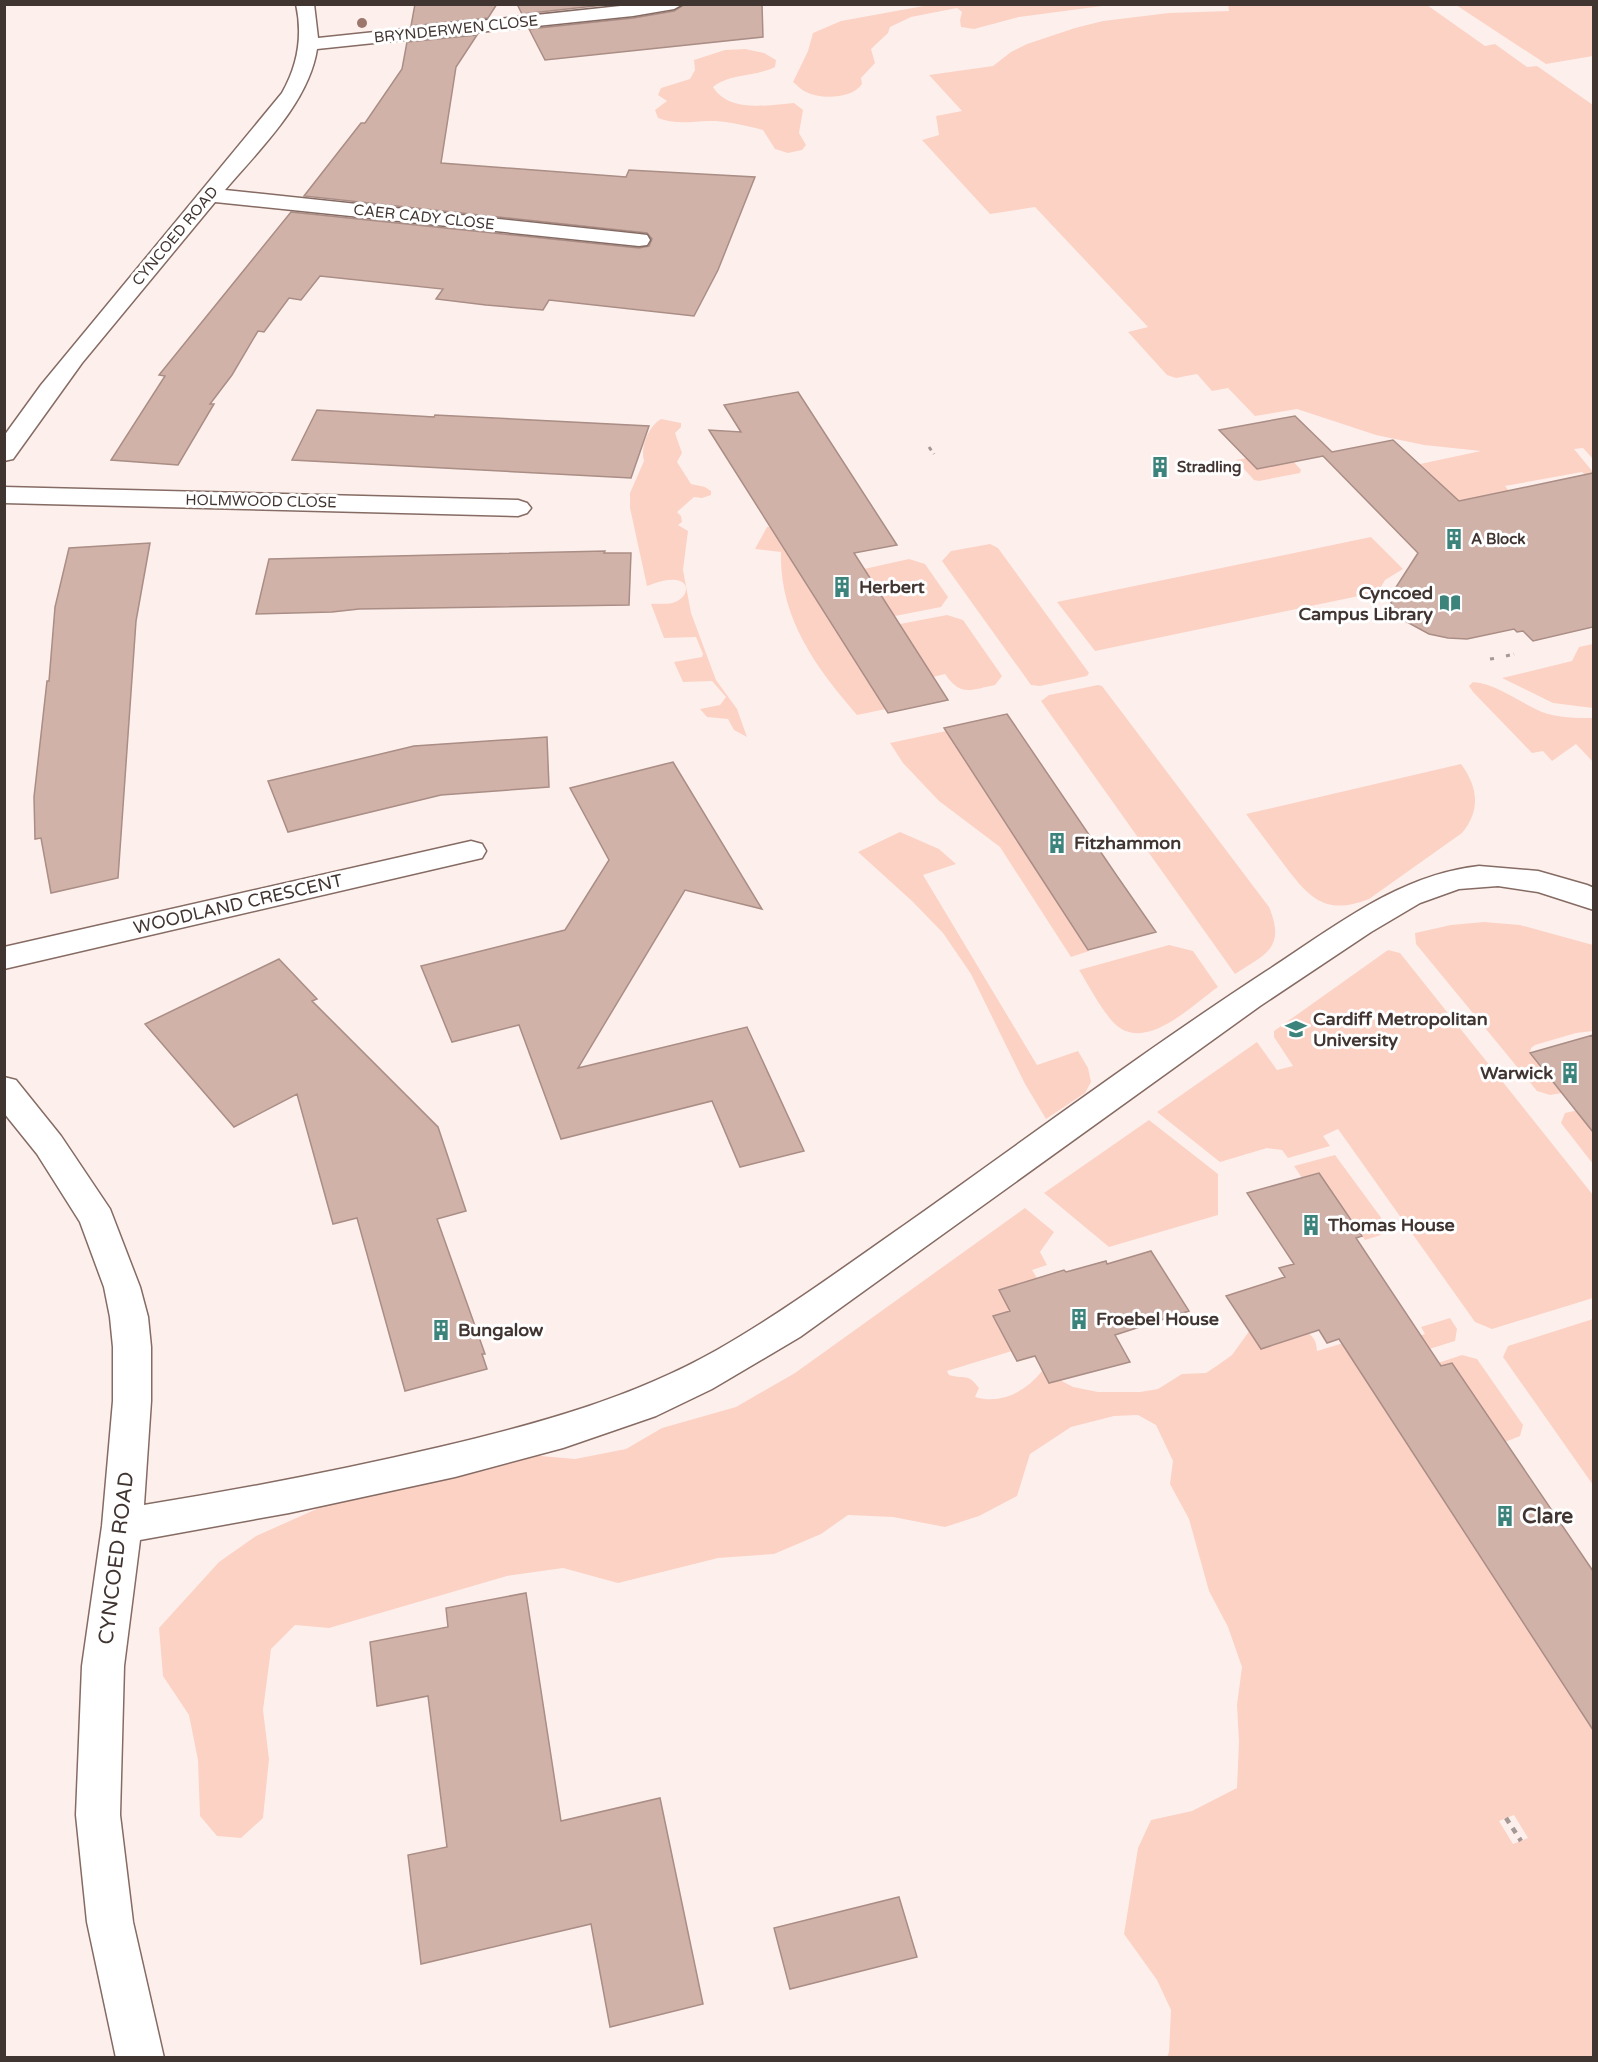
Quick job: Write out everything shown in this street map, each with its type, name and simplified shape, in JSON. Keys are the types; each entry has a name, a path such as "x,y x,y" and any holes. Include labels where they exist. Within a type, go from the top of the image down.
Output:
{"street":[{"name":"CYNCOED ROAD","path":"4,454 47,391 83,344 210,195 293,91 306,63 310,44 309,20 305,4"},
{"name":"BRYNDERWEN CLOSE","path":"310,44 633,11 674,4"},
{"name":"CAER CADY CLOSE","path":"210,195 639,240"},
{"name":"HOLMWOOD CLOSE","path":"4,495 518,508"},
{"name":"WOODLAND CRESCENT","path":"4,958 471,850"},
{"path":"122,1526 404,1473 548,1437 662,1396 738,1358 827,1299 1196,1034 1323,948 1415,892 1443,882 1473,876 1503,876 1558,887 1593,900"},
{"name":"CYNCOED ROAD","path":"4,1089 76,1184 97,1219 122,1287 132,1347 122,1526 104,1666 98,1815 110,1922 140,2058"}],"path":[{"path":"928,447 934,454"},
{"path":"1506,656 1514,654"},
{"path":"1490,659 1497,658"},
{"path":"1506,1818 1521,1841"}],"shaded area":[{"path":"929,5 1110,5 1019,17 974,29 961,27 962,12 957,8 911,17 890,27 888,33 871,49 875,63 861,78 862,84 851,93 827,97 818,96 804,91 793,82 808,51 813,33 841,21"},
{"path":"1228,5 1427,5 1485,46 1495,44 1527,67 1537,66 1593,105 1593,459 1583,448 1574,449 1593,472 1593,482 1582,472 1505,486 1509,491 1459,501 1420,464 1481,451 1424,445 1376,435 1297,409 1255,416 1228,388 1212,391 1197,374 1176,378 1167,375 1128,332 1148,327 1035,207 990,214 922,140 939,135 936,116 962,111 929,75 993,66 1011,52 1027,44 1103,21 1169,13 1229,11"},
{"path":"1456,5 1593,5 1593,56 1546,64"},
{"path":"745,49 764,53 776,60 775,67 727,79 713,87 729,101 739,104 761,106 794,103 803,110 799,133 806,145 802,150 788,153 775,149 763,130 727,122 672,122 658,118 655,110 667,101 658,95 661,88 690,79 695,70 694,60 725,50"},
{"path":"661,419 681,423 681,427 675,433 682,453 677,462 691,484 711,491 711,495 702,498 694,497 677,512 682,522 678,525 688,531 683,570 691,613 716,680 737,709 747,737 734,730 728,719 707,717 700,709 720,705 726,697 712,681 683,682 674,662 702,657 703,654 696,637 664,638 651,604 675,602 683,597 686,590 681,581 676,580 647,586 630,508 630,493 644,461 643,450 646,438 652,427"},
{"path":"1284,451 1301,470 1300,473 1254,480 1236,460"},
{"path":"767,527 771,527 886,709 857,715 814,660 793,620 786,598 781,552 755,549"},
{"path":"1371,537 1403,569 1385,580 1378,592 1095,651 1057,602"},
{"path":"990,544 998,548 1089,673 1087,676 1040,686 1031,685 942,561 951,551"},
{"path":"909,559 925,564 948,597 941,607 895,616 864,569"},
{"path":"947,615 963,620 1002,676 995,685 967,690 956,686 945,674 933,677 900,624"},
{"path":"1593,644 1593,708 1553,703 1502,678 1572,661 1579,647"},
{"path":"1473,682 1491,686 1548,714 1593,718 1593,762 1576,744 1552,761 1543,751 1532,753 1473,692 1469,686"},
{"path":"1102,686 1269,907 1274,921 1274,941 1264,955 1235,974 1041,701 1049,695"},
{"path":"946,731 1089,951 1071,957 1000,847 939,801 903,763 890,743"},
{"path":"1461,764 1471,781 1475,798 1472,816 1462,833 1369,899 1353,904 1340,906 1328,904 1309,893 1291,874 1246,814"},
{"path":"900,832 939,849 956,864 923,875 1037,1065 1078,1051 1088,1068 1091,1082 1085,1093 1046,1119 1025,1084 971,974 943,933 858,852"},
{"path":"1484,922 1520,925 1593,945 1593,1031 1576,1033 1531,1048 1530,1053 1562,1093 1550,1095 1537,1091 1416,944 1415,933 1451,925"},
{"path":"1169,945 1193,951 1218,987 1169,1023 1155,1030 1141,1033 1128,1032 1111,1020 1079,970"},
{"path":"1388,950 1400,953 1593,1195 1593,1298 1492,1329 1475,1322 1338,1129 1323,1136 1330,1146 1288,1158 1282,1150 1267,1148 1220,1162 1157,1112 1257,1042 1277,1070 1293,1066 1274,1037 1274,1031"},
{"path":"1592,1107 1593,1164 1561,1123 1565,1113"},
{"path":"1149,1120 1218,1174 1218,1215 1109,1247 1044,1193"},
{"path":"1335,1155 1385,1223 1381,1235 1365,1240 1319,1173 1302,1178 1294,1166"},
{"path":"1025,1208 1054,1232 1040,1252 1047,1265 1032,1270 1037,1278 999,1290 1010,1311 993,1317 1012,1351 947,1371 949,1375 972,1380 979,1388 975,1397 1004,1398 1029,1385 1042,1371 1049,1383 1060,1380 1073,1387 1098,1392 1140,1392 1158,1389 1182,1374 1206,1373 1232,1355 1253,1326 1283,1326 1303,1330 1315,1341 1317,1351 1360,1338 1369,1351 1425,1334 1421,1327 1450,1318 1457,1329 1455,1341 1368,1368 1371,1387 1593,1730 1593,2057 1167,2057 1171,2010 1157,1980 1124,1934 1138,1848 1151,1820 1192,1811 1237,1788 1239,1742 1237,1705 1242,1667 1228,1627 1209,1591 1189,1519 1170,1484 1173,1461 1156,1425 1138,1415 1114,1416 1071,1427 1030,1454 1017,1496 979,1516 945,1527 893,1517 848,1515 821,1534 774,1554 718,1558 618,1583 563,1568 507,1576 329,1628 295,1625 271,1649 263,1710 269,1759 263,1818 241,1838 217,1836 200,1816 198,1760 189,1715 163,1676 159,1628 219,1562 256,1536 355,1492 503,1448 541,1456 575,1459 626,1449 662,1428 736,1407 795,1373","holes":["1514,1815 1528,1838 1513,1844 1499,1821"]},
{"path":"1594,1319 1593,1485 1503,1357 1508,1346"},
{"path":"1462,1355 1477,1359 1523,1425 1520,1436 1505,1442 1430,1370 1432,1365"}],"building":[{"path":"415,4 497,4 488,18 411,26"},
{"path":"517,4 613,4 522,14"},
{"path":"685,4 762,4 763,37 545,60 529,29 633,18 674,11"},
{"path":"477,35 456,67 441,163 626,177 629,170 755,177 718,270 694,316 549,300 543,310 486,305 436,299 443,289 320,276 301,300 289,298 264,332 258,331 232,375 210,404 214,404 178,465 111,460 165,376 159,375 291,212 639,248 649,246 652,239 647,233 304,196 361,123 365,123 402,69 407,42"},
{"path":"798,392 897,545 854,553 948,700 888,713 709,430 741,432 724,405"},
{"path":"317,410 649,426 631,478 292,460"},
{"name":"A Block","path":"1295,416 1332,452 1393,440 1459,501 1593,473 1593,627 1533,641 1523,631 1517,632 1514,629 1467,639 1429,634 1403,620 1396,613 1389,598 1418,553 1323,456 1257,469 1219,430"},
{"path":"150,543 136,621 118,878 51,893 41,838 35,839 34,797 47,681 49,681 55,607 69,548"},
{"path":"605,551 604,553 631,553 629,605 359,609 256,614 269,559"},
{"name":"Fitzhammon","path":"1007,714 1156,932 1088,950 944,728"},
{"path":"547,737 549,787 441,795 288,832 268,781 414,746"},
{"path":"673,762 762,909 685,890 578,1068 747,1027 804,1151 740,1167 712,1101 561,1139 519,1025 452,1042 421,966 565,930 609,860 570,788"},
{"path":"279,959 317,999 312,1001 438,1127 466,1211 437,1219 485,1354 482,1354 487,1369 405,1391 357,1218 333,1224 297,1094 234,1127 145,1024"},
{"name":"Warwick","path":"1593,1035 1593,1132 1530,1053"},
{"path":"1319,1173 1362,1236 1356,1238 1441,1366 1452,1363 1593,1571 1593,1730 1339,1339 1327,1343 1319,1330 1261,1349 1226,1296 1285,1277 1279,1268 1294,1264 1247,1193"},
{"name":"Froebel House","path":"1151,1251 1189,1311 1115,1335 1130,1362 1049,1383 1035,1356 1017,1361 993,1316 1010,1311 999,1290 1064,1270 1066,1272 1106,1261 1107,1264"},
{"path":"526,1593 561,1821 660,1798 703,2004 610,2027 591,1924 421,1964 408,1855 447,1847 428,1696 377,1706 370,1642 448,1627 446,1608"},
{"path":"899,1897 917,1957 790,1989 774,1928"}],"place":[{"name":"Stradling","path":"1160,467"},
{"name":"A Block","path":"1454,539"},
{"name":"Herbert","path":"842,587"},
{"name":"Cyncoed Campus Library","path":"1450,603"},
{"name":"Fitzhammon","path":"1057,843"},
{"name":"Cardiff Metropolitan University","path":"1296,1029"},
{"name":"Warwick","path":"1570,1073"},
{"name":"Thomas House","path":"1311,1225"},
{"name":"Froebel House","path":"1079,1319"},
{"name":"Bungalow","path":"441,1330"},
{"name":"Clare","path":"1505,1516"}]}
